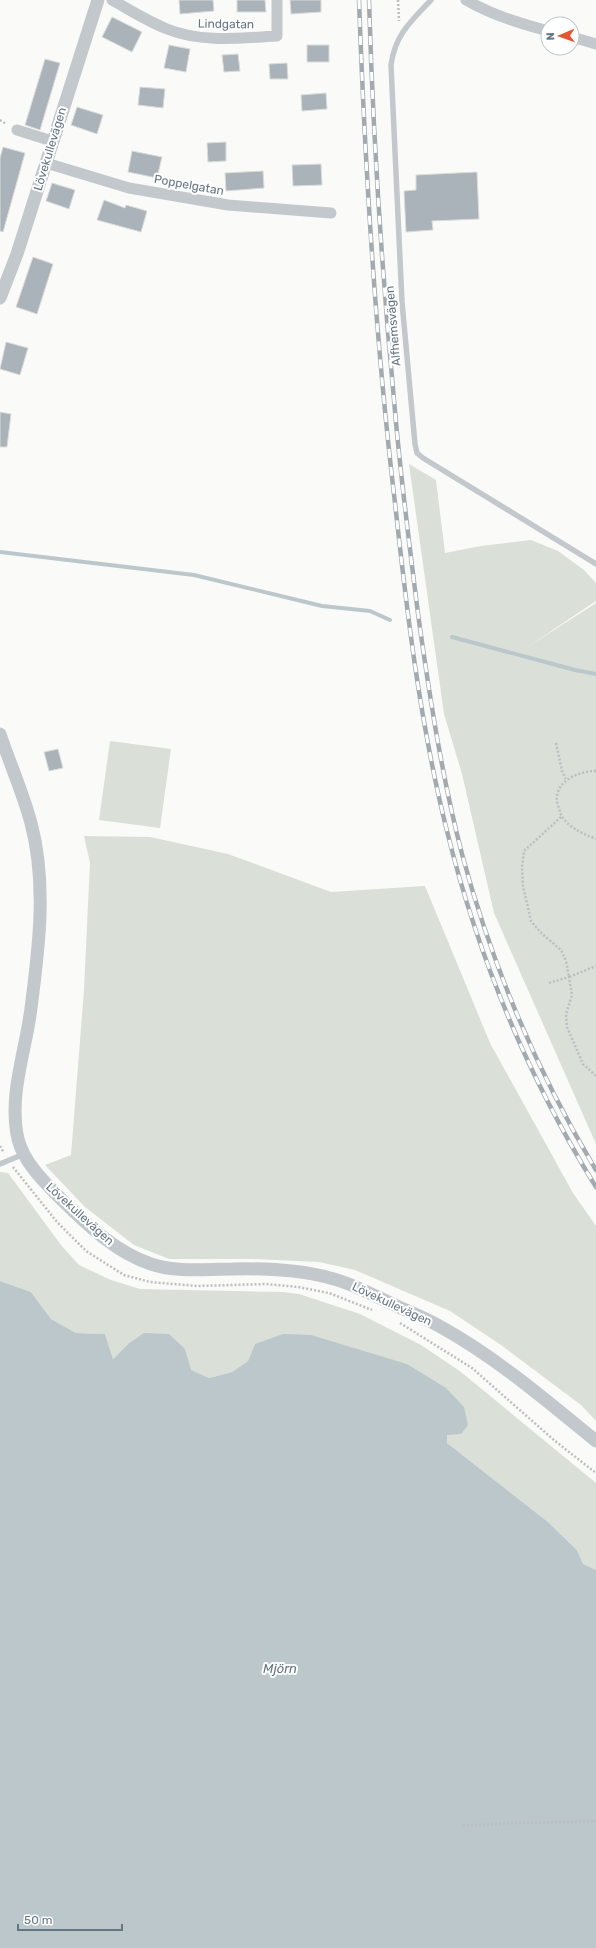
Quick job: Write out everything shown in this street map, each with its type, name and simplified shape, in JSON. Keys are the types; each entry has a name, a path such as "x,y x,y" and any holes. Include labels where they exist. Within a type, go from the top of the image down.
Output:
{"street":[{"name":"Lövekullevägen","path":"0,298 17,254 98,0"},
{"name":"Lindgatan","path":"112,0 149,22 184,35 201,38 277,36 277,0"},
{"path":"466,0 483,10 512,21 540,28"},
{"path":"580,39 596,44"},
{"path":"17,130 52,141"},
{"name":"Poppelgatan","path":"46,163 129,188 228,205 331,213"},
{"name":"Lövekullevägen","path":"0,734 31,822 40,873 39,933 33,994 17,1090 16,1115 18,1138 24,1154 40,1176 72,1210 119,1250 150,1264 178,1270 233,1268 298,1272 345,1283 440,1326 484,1354 548,1402 596,1441"}],"lane":[{"name":"Alfhemsvägen","path":"431,0 402,33 393,49 391,65 402,302 414,439 417,453 558,542 596,564"},
{"path":"0,1164 24,1154"}],"path":[{"path":"398,0 398,24 402,33"},
{"path":"556,743 562,771 566,779"},
{"path":"596,771 586,771 566,779 559,787 557,801 562,817 570,826 596,839"},
{"path":"562,817 524,851 522,867 523,886 531,921 540,932 561,950 566,961 572,995 566,1014 566,1027 583,1064 596,1076"},
{"path":"549,983 596,966"},
{"path":"9,1161 57,1222 86,1251 124,1275 150,1282 198,1286 266,1284 298,1287 329,1293 376,1312"},
{"path":"396,1321 472,1368 555,1441 596,1473"},
{"path":"463,1825 596,1822"}],"shaded area":[{"path":"409,464 436,480 445,553 481,546 531,540 558,551 584,570 596,583 596,601 526,648 596,603 596,1144 494,913 462,774 444,714"},
{"path":"110,741 171,749 160,828 99,820"},
{"path":"84,836 150,837 228,854 331,892 425,886 490,1043 573,1193 596,1226 596,1421 581,1405 501,1345 450,1311 355,1270 319,1262 253,1259 169,1259 134,1245 85,1207 45,1165 71,1155 84,990 90,863"},
{"path":"0,1172 8,1173 61,1245 79,1265 111,1280 140,1289 283,1292 299,1294 360,1314 421,1345 461,1372 596,1483 596,1570 582,1564 577,1550 548,1522 447,1443 447,1435 407,1364 363,1352 255,1344 248,1361 232,1372 209,1378 190,1370 185,1349 128,1344 113,1359 105,1334 76,1333 51,1319 31,1292 0,1281"}],"water":[{"name":"Mjörn","path":"0,1281 31,1292 51,1319 76,1333 105,1334 113,1359 128,1344 144,1333 169,1334 185,1349 191,1370 209,1378 232,1372 248,1361 255,1344 283,1334 311,1335 407,1364 446,1388 464,1407 468,1425 461,1434 447,1435 447,1443 548,1522 577,1550 583,1564 596,1570 596,1948 0,1948"}],"building":[{"path":"179,0 213,0 214,11 180,14"},
{"path":"237,0 265,0 266,12 237,12"},
{"path":"290,0 321,0 321,12 291,14"},
{"path":"112,17 142,32 132,52 102,37"},
{"path":"169,45 190,49 186,72 164,68"},
{"path":"307,45 329,45 329,62 307,62"},
{"path":"238,54 240,71 224,72 222,55"},
{"path":"45,59 60,63 40,130 25,125"},
{"path":"287,63 288,79 270,79 269,64"},
{"path":"140,87 165,89 163,108 138,105"},
{"path":"326,93 327,109 302,111 301,95"},
{"path":"77,107 103,115 97,134 71,125"},
{"path":"226,142 226,161 208,162 207,143"},
{"path":"3,147 25,153 3,232 0,231 0,158"},
{"path":"132,151 162,157 157,178 128,172"},
{"path":"321,164 322,185 293,186 292,165"},
{"path":"263,171 264,188 226,191 225,173"},
{"path":"477,172 479,219 432,221 433,230 406,232 404,191 416,190 416,175"},
{"path":"52,183 75,190 69,209 46,201"},
{"path":"104,200 125,208 126,205 147,211 141,232 97,220"},
{"path":"33,257 53,264 37,314 16,307"},
{"path":"6,342 28,348 20,375 0,369"},
{"path":"0,412 11,414 7,447 0,447"},
{"path":"58,749 63,768 49,771 44,752"}],"waterway":[{"path":"0,552 194,575 322,606 370,611 390,620"},
{"path":"452,637 575,670 596,674"}],"railway":[{"path":"359,0 364,126 376,315 388,440 410,627 415,668 429,750 447,831 460,878 490,970 527,1059 548,1103 596,1187"},
{"path":"369,0 379,206 397,437 419,621 432,709 443,767 462,854 487,936 502,977 518,1017 554,1095 596,1170"}]}
